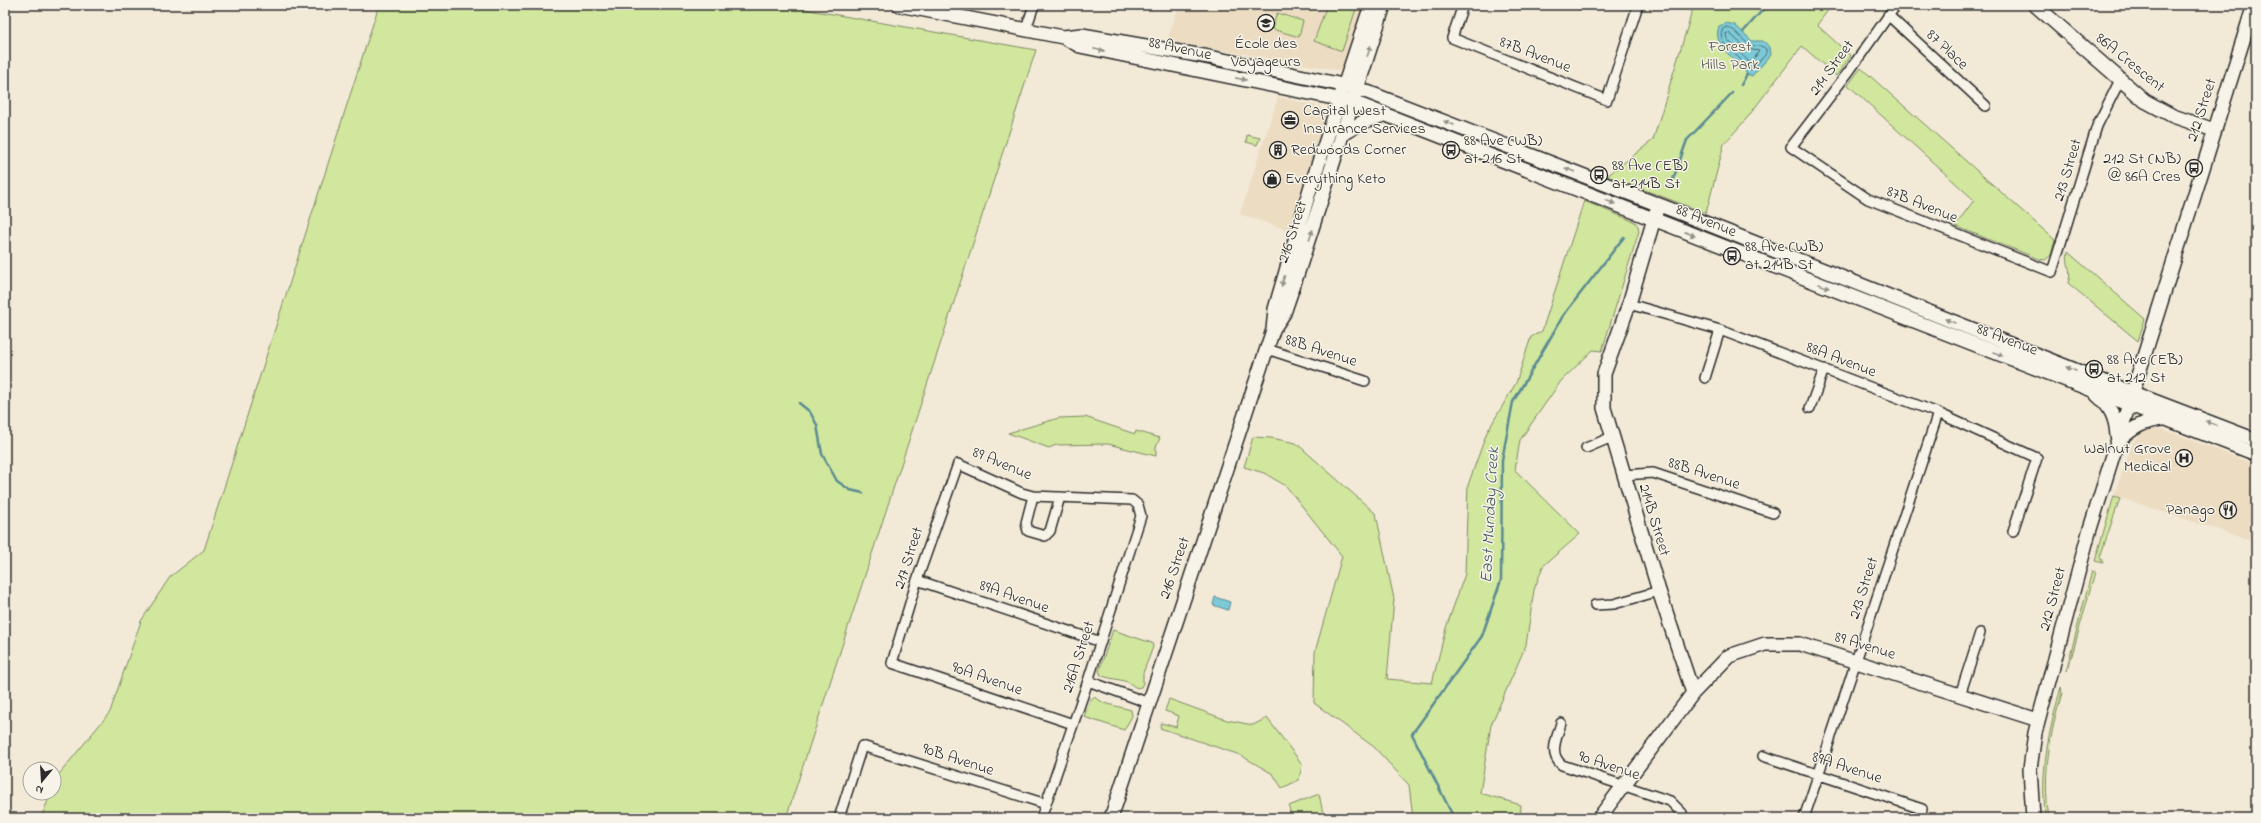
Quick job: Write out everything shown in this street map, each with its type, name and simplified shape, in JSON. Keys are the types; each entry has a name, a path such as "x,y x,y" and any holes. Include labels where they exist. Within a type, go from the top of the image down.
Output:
{"main road":[{"name":"88 Avenue","path":"899,5 1063,37 1080,46 1340,98 1386,114 2091,390 2131,400 2256,440"},
{"name":"216 Street","path":"1111,818 1267,349 1273,330 1275,309 1344,84 1370,5"},
{"name":"216 Street","path":"1273,330 1284,313 1384,5"},
{"name":"86A Crescent","path":"2035,5 2145,101 2174,116 2214,130"},
{"name":"212 Street","path":"2033,818 2030,769 2038,720 2089,532 2254,5"},
{"name":"88 Avenue","path":"1063,37 1082,35 1209,57 1344,84 1357,88 1659,205 2131,400 2163,419 2256,454"},
{"path":"1342,134 1363,122 1386,114"},
{"name":"214B Street","path":"1659,205 1629,304 1604,374 1604,408 1659,591 1693,693"},
{"path":"2091,390 2106,402 2111,411 2116,422 2117,444"},
{"path":"2117,444 2136,427 2152,420 2163,419"},
{"name":"89 Avenue","path":"1693,693 1729,656 1765,644 1800,644 2038,720"},
{"path":"1599,818 1693,693"}],"street":[{"path":"1026,29 1034,5"},
{"name":"87B Avenue","path":"1463,5 1452,38 1607,100 1638,5"},
{"name":"214 Street","path":"1791,147 1850,70 1896,5"},
{"name":"87 Place","path":"1888,15 1986,106"},
{"name":"213 Street","path":"2052,272 2097,126 2120,80"},
{"name":"87B Avenue","path":"1791,147 1868,199 2052,272"},
{"name":"88A Avenue","path":"1629,304 1720,330 1824,369 1938,413 2037,458 2013,531"},
{"path":"1705,378 1720,330"},
{"name":"88B Avenue","path":"1267,349 1365,381"},
{"path":"1810,408 1824,369"},
{"name":"213 Street","path":"1804,818 1938,413"},
{"path":"1586,448 1612,437"},
{"name":"89 Avenue","path":"958,464 1022,493 1033,496 1132,500 1138,505"},
{"name":"217 Street","path":"892,663 917,580 958,464"},
{"name":"88B Avenue","path":"1623,475 1653,473 1774,513"},
{"name":"89 Avenue","path":"1033,496 1026,523 1028,531 1045,536 1050,531 1060,497"},
{"name":"216A Street","path":"1041,818 1101,642 1141,516 1138,505"},
{"name":"89A Avenue","path":"917,580 1101,642"},
{"path":"1595,605 1614,604 1659,591"},
{"path":"1960,694 1980,633"},
{"name":"90A Avenue","path":"892,663 1073,724"},
{"path":"1088,681 1149,703"},
{"name":"90 Avenue","path":"1561,723 1554,746 1555,757 1558,762 1572,770 1670,801 1682,813 1683,818"},
{"name":"90B Avenue","path":"839,818 862,746 1046,804"},
{"name":"89A Avenue","path":"1763,756 1922,808 1920,818"}],"shaded area":[{"name":"École des Voyageurs","path":"1179,5 1366,5 1343,71 1167,41"},
{"path":"1278,97 1321,107 1325,117 1288,230 1240,214"},
{"path":"2150,429 2165,430 2256,465 2256,542 2114,496 2132,444 2142,432"}],"green space":[{"path":"379,5 781,5 1036,50 786,818 41,818 48,801 62,801 62,771 110,712 141,621 170,577 204,550"},
{"path":"1327,5 1357,6 1342,51 1314,41"},
{"name":"Forest Hills Park","path":"1694,5 1832,5 1817,25 1851,56 1836,76 1802,46 1747,118 1724,144 1706,213 1607,176 1653,140"},
{"path":"1277,13 1303,21 1299,37 1272,29"},
{"path":"1861,68 2055,240 2051,255 2045,260 2039,259 1955,226 1974,200 1848,85"},
{"path":"1247,135 1260,138 1257,145 1246,142"},
{"path":"1584,201 1635,222 1639,231 1602,351 1593,350 1561,381 1520,440 1515,470 1580,534 1543,566 1534,590 1526,645 1491,725 1480,793 1521,805 1520,818 1413,818 1409,785 1374,747 1314,703 1315,652 1342,556 1286,486 1264,473 1244,467 1253,437 1271,438 1296,443 1376,514 1394,599 1387,679 1432,683 1446,628 1465,574 1468,485 1487,432 1516,383 1531,337 1542,331"},
{"path":"2068,252 2145,319 2138,341 2068,283 2070,275 2067,260"},
{"path":"1085,417 1135,434 1136,431 1160,438 1156,447 1156,456 1108,444 1056,445 1049,448 1008,433 1059,418"},
{"path":"2114,496 2120,498 2100,557 2103,563 2095,561"},
{"path":"2092,571 2095,572 2069,666 2066,671"},
{"path":"1113,630 1152,643 1153,647 1143,673 1143,683 1141,687 1135,687 1126,682 1101,675 1099,671"},
{"path":"2061,687 2062,693 2048,754 2046,786 2049,818 2046,818 2044,784 2046,752"},
{"path":"1094,697 1104,703 1131,710 1132,716 1124,730 1084,717 1090,700"},
{"path":"1169,699 1227,720 1253,725 1267,718 1302,764 1299,780 1282,788 1273,774 1240,755 1160,728 1161,723 1176,727 1179,716 1165,711"},
{"path":"1319,794 1324,818 1291,818 1289,806"}],"water":[{"path":"1727,23 1735,25 1752,41 1763,41 1770,47 1771,55 1752,76 1747,74 1743,68 1726,52 1719,40 1717,33 1719,26"},
{"path":"1215,597 1230,602 1228,610 1213,605"}],"waterway":[{"path":"1743,32 1767,5"},
{"path":"1741,85 1747,74"},
{"path":"1670,188 1687,140 1732,93"},
{"name":"East Munday Creek","path":"1454,818 1412,734 1482,636 1501,580 1502,460 1513,402 1563,316 1624,237"},
{"path":"799,403 810,412 817,425 822,454 837,481 850,490 863,493"}],"place":[{"name":"École des Voyageurs","path":"1266,23"},
{"name":"Capital West Insurance Services","path":"1290,120"},
{"name":"Redwoods Corner","path":"1278,150"},
{"name":"88 Ave (WB) at 216 St","path":"1451,150"},
{"name":"212 St (NB) @ 86A Cres","path":"2194,168"},
{"name":"88 Ave (EB) at 214B St","path":"1599,175"},
{"name":"Everything Keto","path":"1272,179"},
{"name":"88 Ave (WB) at 214B St","path":"1732,256"},
{"name":"88 Ave (EB) at 212 St","path":"2094,369"},
{"name":"Walnut Grove Medical","path":"2184,458"},
{"name":"Panago","path":"2228,510"}]}
